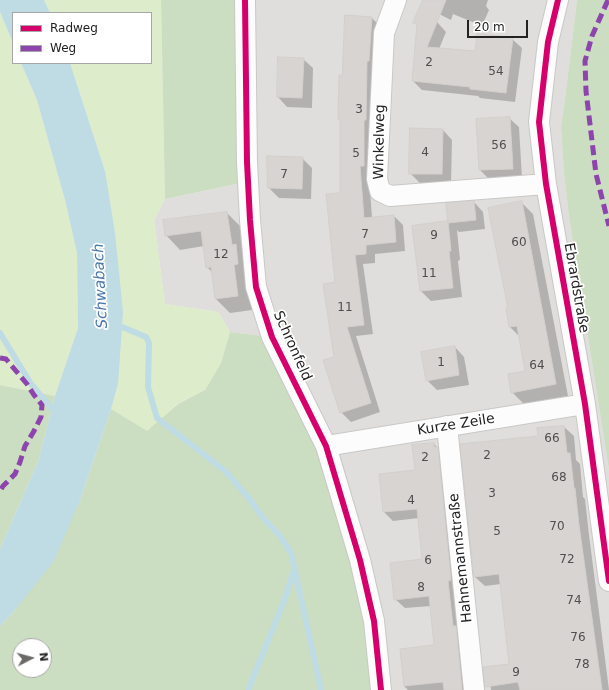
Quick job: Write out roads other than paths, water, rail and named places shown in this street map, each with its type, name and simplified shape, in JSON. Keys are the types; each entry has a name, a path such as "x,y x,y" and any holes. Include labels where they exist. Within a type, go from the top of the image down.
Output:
{"street":[{"name":"Schronfeld","path":"245,0 247,162 256,287 272,337 326,446 360,560 374,621 380,690"},
{"name":"Winkelweg","path":"396,0 384,33 377,179 380,191 390,196 546,184"},
{"name":"Ebrardstraße","path":"558,0 548,42 539,122 546,184 585,404 609,581"},
{"name":"Kurze Zeile","path":"326,446 585,404"},
{"name":"Hahnemannstraße","path":"447,426 474,690"}],"water":[{"path":"0,0 44,0 50,12 12,12 12,41 0,12"},
{"name":"Schwabach","path":"21,64 70,64 105,171 115,233 123,312 118,384 80,500 54,561 15,610 0,626 0,549 38,462 55,396 78,328 77,253 65,200 37,100"}],"waterway":[{"name":"Schwabach","path":"115,324 146,337 149,343 148,387 157,418 225,471 248,497 263,518 280,536 291,553 321,690"},
{"path":"0,333 31,384 54,411 55,415"},
{"path":"248,690 284,601 294,570"}]}
